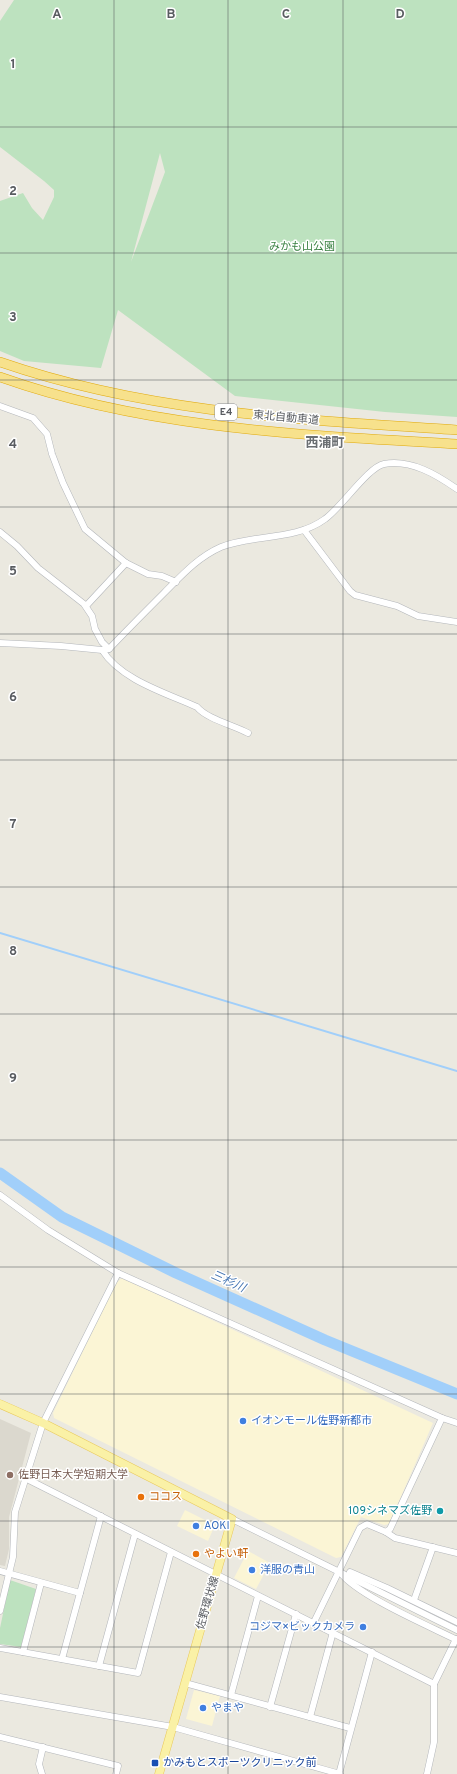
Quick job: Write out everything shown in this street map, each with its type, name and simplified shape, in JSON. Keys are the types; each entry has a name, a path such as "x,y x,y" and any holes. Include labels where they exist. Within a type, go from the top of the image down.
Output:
{"highway":[{"name":"東北自動車道","path":"0,362 94,389 175,405 323,422 457,430"},
{"name":"東北自動車道","path":"0,377 90,403 172,419 265,430 457,444"}],"main road":[{"path":"0,1404 42,1423 232,1519"},
{"name":"佐野環状線","path":"159,1774 232,1519"}],"street":[{"path":"0,406 34,418 47,434 52,454 63,483 85,529 126,563 148,574 162,576 176,582"},
{"path":"0,643 105,649 206,554 222,547 304,530 324,520 338,508 361,482 379,466 384,464 398,463 422,469 436,474 457,489"},
{"path":"304,530 350,591 356,595 397,606 418,616 457,622"},
{"path":"0,532 17,546 38,568 86,606 92,616 95,629 102,642 108,659 124,673 197,707 203,714 230,723 248,733"},
{"path":"86,606 126,563"},
{"path":"0,1195 48,1230 118,1272 442,1418 457,1423"},
{"path":"0,1610 13,1557 15,1512 42,1423 118,1272"},
{"path":"386,1532 390,1529 395,1520 442,1418"},
{"path":"25,1478 258,1596 314,1622 434,1684"},
{"path":"62,1659 101,1516"},
{"path":"232,1519 457,1630"},
{"path":"314,1622 363,1525 370,1525 395,1538 457,1553"},
{"path":"100,1666 135,1534"},
{"path":"414,1600 433,1547"},
{"path":"0,1648 138,1673 171,1552"},
{"path":"0,1571 80,1593"},
{"path":"339,1571 349,1572 414,1600 457,1622"},
{"path":"339,1571 346,1581 376,1599 456,1640 434,1684 434,1742 427,1774"},
{"path":"23,1652 41,1583"},
{"path":"230,1696 258,1596"},
{"path":"270,1706 296,1614"},
{"path":"310,1717 333,1632"},
{"path":"0,1697 172,1727 339,1774 350,1728 372,1652"},
{"path":"185,1683 350,1728"},
{"path":"0,1737 118,1766 116,1774"},
{"path":"42,1774 38,1764 43,1747"}],"shaded area":[{"name":"イオンモール佐野新都市","path":"122,1278 433,1423 389,1524 384,1525 361,1517 341,1557 336,1558 54,1418 53,1413 116,1283"},
{"name":"佐野日本大学短期大学","path":"0,1419 31,1433 9,1517 9,1549 5,1566 0,1565"},
{"name":"AOKI","path":"185,1510 215,1525 208,1541 177,1526"},
{"name":"洋服の青山","path":"248,1551 270,1563 256,1589 234,1578"},
{"name":"やまや","path":"194,1690 220,1696 212,1726 186,1719"}],"green space":[{"name":"みかも山公園","path":"14,0 457,0 457,417 385,412 235,396 118,310 101,368 24,361 0,351 0,201 23,193 32,208 43,220 54,197 54,190 0,147 0,21","holes":["160,153 165,172 131,262"]},
{"path":"10,1580 36,1589 21,1647 0,1644 0,1628"}],"waterway":[{"path":"0,933 457,1071"},
{"name":"三杉川","path":"0,1173 62,1217 176,1273 325,1340 457,1394"}],"place":[{"name":"イオンモール佐野新都市","path":"243,1421"},
{"name":"佐野日本大学短期大学","path":"10,1475"},
{"name":"ココス","path":"141,1497"},
{"name":"109シネマズ佐野","path":"440,1511"},
{"name":"AOKI","path":"196,1526"},
{"name":"やよい軒","path":"196,1554"},
{"name":"洋服の青山","path":"252,1570"},
{"name":"コジマ×ビックカメラ","path":"363,1627"},
{"name":"やまや","path":"203,1708"},
{"name":"かみもとスポーツクリニック前","path":"155,1763"}],"district":[{"name":"西浦町","path":"325,444"}]}
